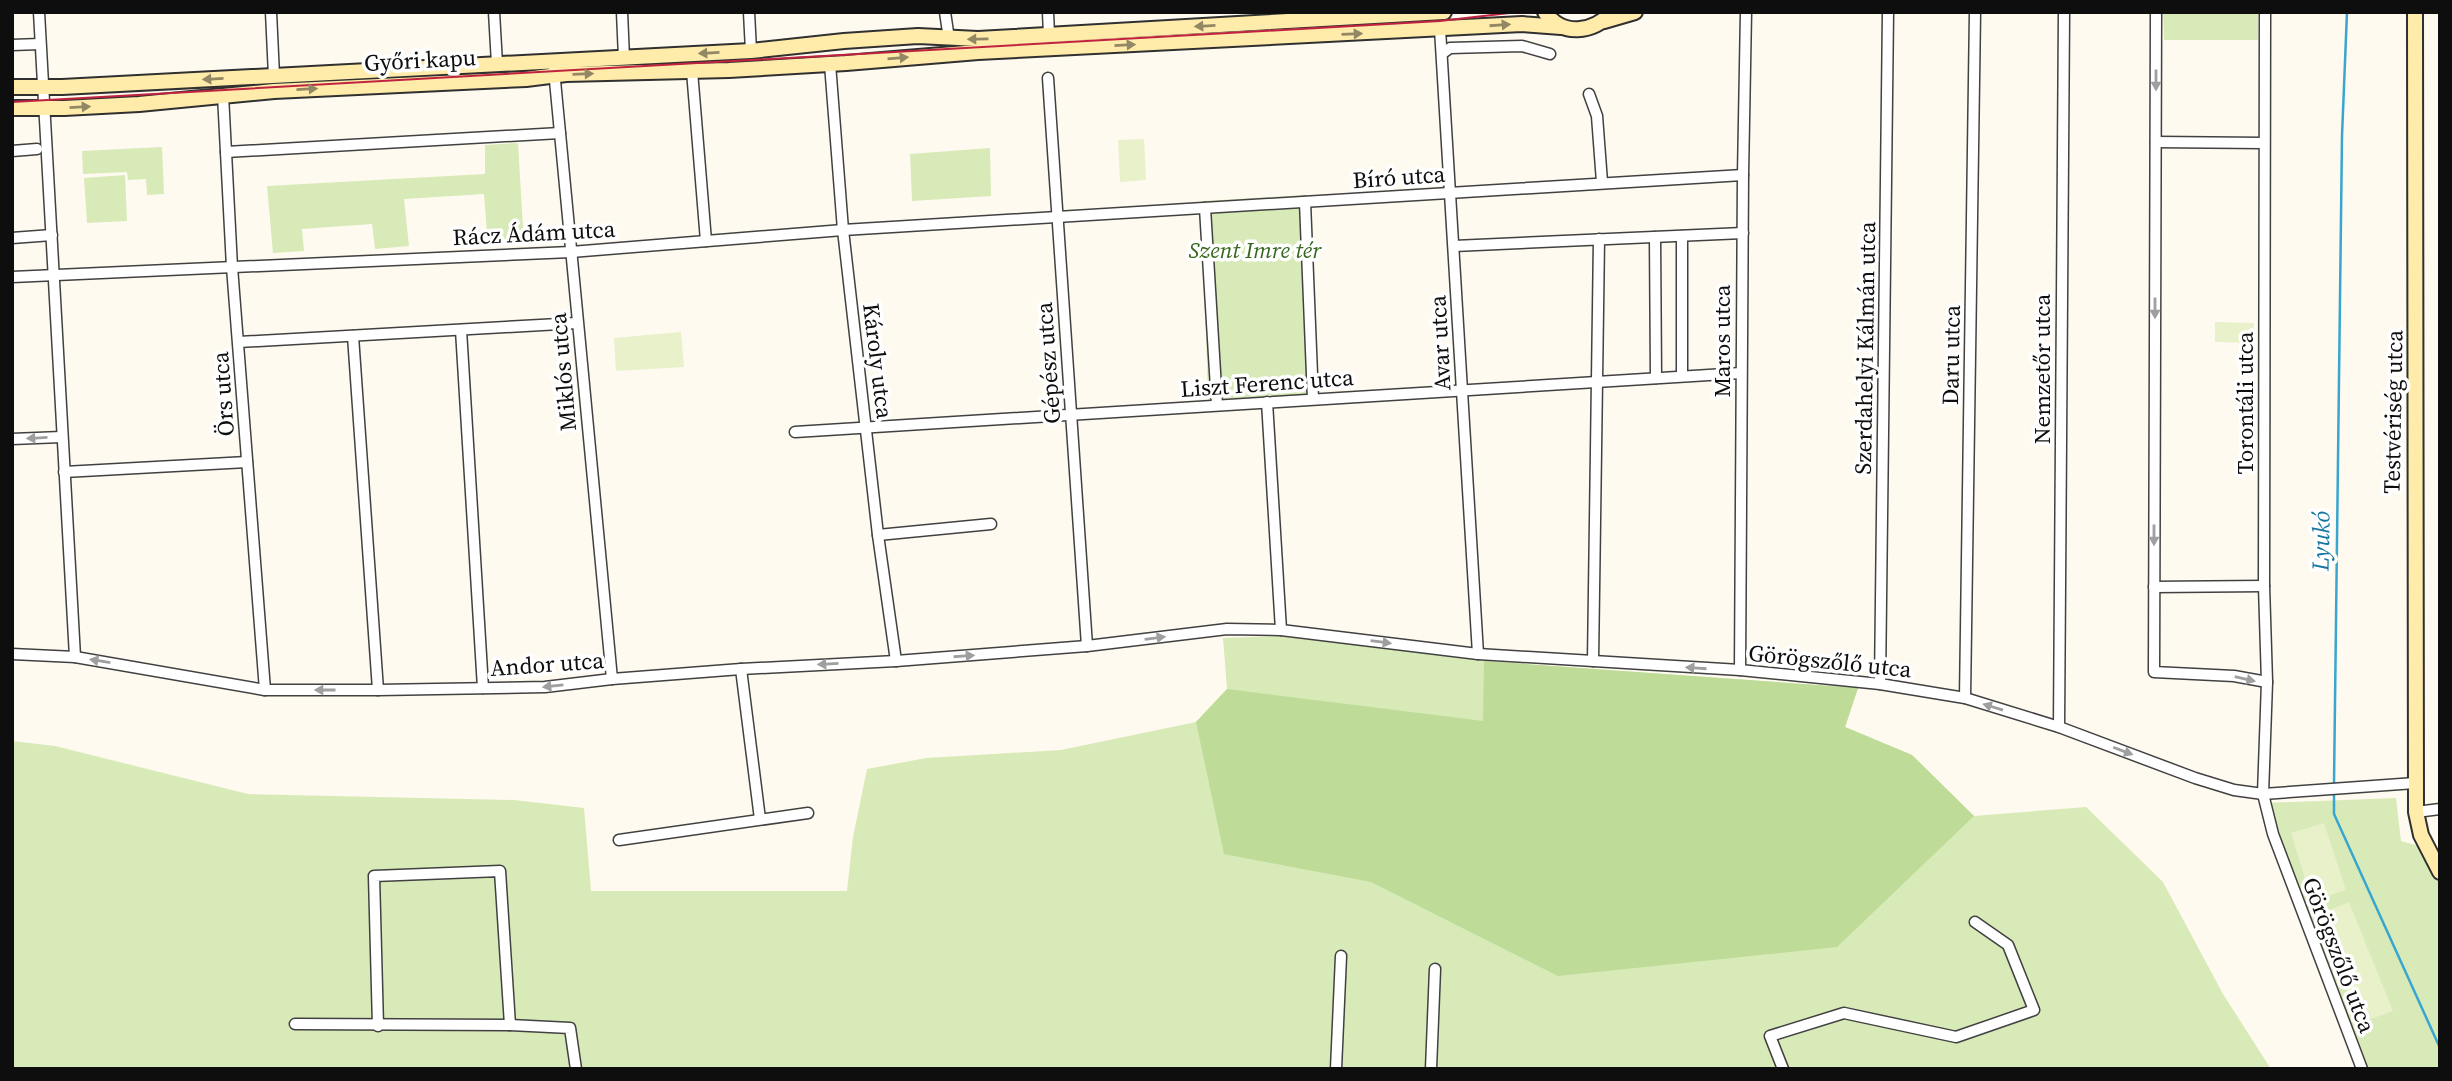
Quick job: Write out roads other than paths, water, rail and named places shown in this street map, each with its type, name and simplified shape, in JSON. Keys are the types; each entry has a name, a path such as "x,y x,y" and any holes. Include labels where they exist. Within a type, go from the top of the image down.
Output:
{"street":[{"path":"39,12 75,657"},
{"path":"271,12 274,76"},
{"path":"495,12 497,64"},
{"path":"622,12 624,58"},
{"path":"749,12 751,51"},
{"path":"945,12 949,39"},
{"path":"1048,12 1049,35"},
{"name":"Győri kapu","path":"12,108 139,104 274,90 526,79 554,69 624,58 751,51 825,42 918,36 949,39 1049,35 1444,12"},
{"path":"1545,12 1550,20 1561,27"},
{"name":"Győri kapu","path":"12,87 497,64 554,69 692,71 830,64 978,52 1442,32 1522,24 1583,30 1607,17 1634,12"},
{"name":"Maros utca","path":"1740,670 1746,12"},
{"name":"Szerdahelyi Kálmán utca","path":"1880,684 1888,12"},
{"name":"Daru utca","path":"1965,698 1975,12"},
{"name":"Nemzetőr utca","path":"2059,727 2064,12"},
{"path":"2156,12 2154,671 2234,676 2267,682"},
{"name":"Torontáli utca","path":"2263,794 2267,682 2264,586 2265,12"},
{"name":"Testvériség utca","path":"2415,12 2415,783 2416,813 2421,835 2440,872"},
{"name":"Avar utca","path":"1442,32 1478,654"},
{"path":"12,45 40,44"},
{"path":"1443,53 1450,48 1522,46 1550,54"},
{"name":"Károly utca","path":"830,64 843,230 878,535 896,661"},
{"name":"Miklós utca","path":"554,69 612,679"},
{"path":"692,71 706,241"},
{"name":"Gépész utca","path":"1048,78 1087,646"},
{"path":"1589,94 1597,116 1602,182"},
{"name":"Örs utca","path":"223,95 232,267 265,690"},
{"path":"226,152 560,134"},
{"path":"2156,142 2264,142"},
{"path":"12,151 37,149"},
{"name":"Bíró utca","path":"1058,217 1743,175"},
{"path":"1305,202 1313,399"},
{"path":"1205,208 1217,405"},
{"name":"Rácz Ádám utca","path":"12,277 571,252 843,230 1058,217"},
{"path":"1454,246 1742,233"},
{"path":"12,238 52,235"},
{"path":"1682,236 1682,376"},
{"path":"1654,237 1656,378"},
{"path":"1593,661 1599,239"},
{"path":"239,342 577,323"},
{"path":"461,330 483,688"},
{"path":"353,336 378,690"},
{"name":"Liszt Ferenc utca","path":"795,432 1741,373"},
{"path":"1267,402 1281,630"},
{"path":"12,439 61,437"},
{"path":"64,472 247,462"},
{"path":"878,535 991,524"},
{"path":"2154,587 2264,586"},
{"name":"Görögszőlő utca","path":"1087,646 1227,629 1281,630 1478,654 1740,670 1880,684 1965,698 2059,727 2195,778 2234,790 2263,794 2273,834 2362,1069"},
{"name":"Andor utca","path":"12,654 75,657 265,690 378,690 545,687 741,669 896,661 1087,646"},
{"path":"741,669 760,818"},
{"path":"2263,794 2415,783"},
{"path":"2416,813 2440,809"},
{"path":"619,840 808,813"},
{"path":"378,1026 374,876 500,871 510,1025"},
{"path":"1783,1069 1770,1036 1844,1013 1956,1037 2034,1010 2007,945 1975,922"},
{"path":"1336,1069 1341,956"},
{"path":"1431,1069 1436,969"},
{"path":"295,1024 510,1025 570,1028 576,1069"}],"waterway":[{"name":"Lyukó","path":"2334,784 2342,136 2347,12"},
{"name":"Lyukó","path":"2334,791 2334,814 2440,1048"}],"tram line":[{"path":"12,102 1440,21 1518,12"}],"park label":[{"name":"Szent Imre tér","path":"1255,250"}]}
